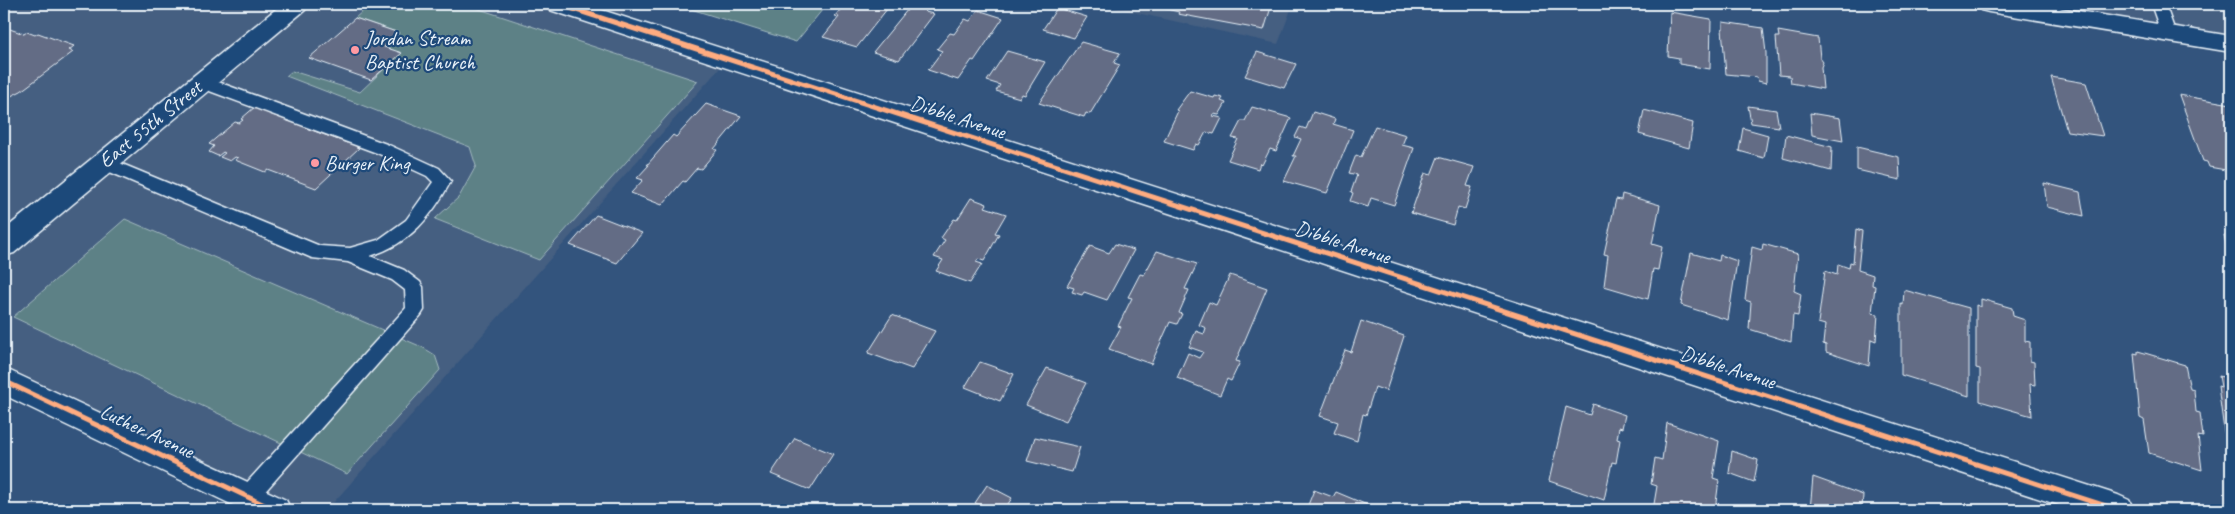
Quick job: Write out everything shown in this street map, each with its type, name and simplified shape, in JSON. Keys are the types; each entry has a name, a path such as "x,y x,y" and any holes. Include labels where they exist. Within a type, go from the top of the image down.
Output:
{"street":[{"name":"East 55th Street","path":"4,245 297,4"},
{"name":"Dibble Avenue","path":"558,4 2118,510"},
{"path":"1989,4 2231,44"},
{"name":"Luther Avenue","path":"4,381 275,510"}],"lane":[{"path":"2158,4 2168,34"},
{"path":"104,163 318,253 350,255 384,245 412,225 429,203 442,181 433,172 383,149 202,82"},
{"path":"247,497 415,310 414,287 398,276 350,255"}],"shaded area":[{"path":"4,4 632,4 614,22 727,60 327,510 275,510 4,381"},
{"path":"1096,4 1293,4 1278,44"},
{"path":"1989,4 2231,4 2231,44 2168,34"}],"green space":[{"path":"371,4 464,4 698,81 539,260 435,219 459,197 476,166 470,147 286,76 292,71 360,92 401,53 384,47 399,33 355,18"},
{"path":"675,4 827,4 796,42"},
{"path":"125,219 422,347 435,355 440,370 347,474 13,317"}],"building":[{"path":"845,4 891,4 857,47 823,37 839,17 835,16"},
{"path":"912,4 928,8 925,12 934,14 899,60 873,52"},
{"path":"1164,4 1272,4 1264,30 1178,14 1179,12 1162,8"},
{"path":"1057,8 1087,17 1074,38 1043,29"},
{"path":"978,10 1003,18 974,61 972,60 958,80 928,70 942,51 937,49 950,33 954,34 965,19 970,21"},
{"path":"1670,12 1711,19 1710,69 1679,64 1679,58 1668,56"},
{"name":"Jordan Stream Baptist Church","path":"355,18 399,33 384,47 402,53 371,80 309,58"},
{"path":"1723,22 1763,28 1766,53 1766,83 1758,81 1757,77 1726,74"},
{"path":"4,27 24,34 27,32 35,35 38,33 74,46 69,50 73,52 21,91 4,97"},
{"path":"1778,31 1818,38 1820,58 1823,62 1821,67 1823,89 1791,83 1790,76 1779,75 1776,37 1779,37"},
{"path":"1081,42 1120,53 1114,63 1120,65 1090,114 1086,113 1084,117 1039,103"},
{"path":"1007,51 1045,62 1025,95 1022,94 1020,98 996,91 1000,85 987,81"},
{"path":"1257,52 1296,64 1284,88 1245,76"},
{"path":"2051,77 2086,83 2103,136 2067,131"},
{"path":"1190,91 1214,98 1215,96 1223,98 1221,101 1226,103 1219,115 1214,114 1213,116 1222,118 1214,134 1206,132 1199,145 1196,144 1193,150 1164,141 1178,111 1176,110"},
{"path":"2179,95 2231,104 2231,171 2209,167 2207,162 2203,161"},
{"path":"706,104 741,116 714,149 717,150 701,169 697,168 662,205 631,193 643,180 637,178 649,165 647,165 673,135 676,137"},
{"path":"256,106 270,111 267,113 297,124 301,120 311,123 306,128 347,143 351,138 361,142 356,147 359,148 316,188 268,170 265,172 235,160 238,158 235,157 230,161 220,157 225,153 223,152 218,156 209,152 214,146 209,144 235,122 239,123 243,120 241,119"},
{"path":"1748,106 1776,110 1779,127 1751,123"},
{"path":"1252,107 1291,118 1276,151 1270,149 1258,169 1228,160 1238,139 1232,138 1241,121 1245,121"},
{"path":"1644,110 1693,123 1689,148 1639,134"},
{"path":"1313,112 1335,119 1333,124 1353,130 1327,193 1284,181 1296,156 1293,156 1301,139 1295,137 1300,127 1306,129"},
{"path":"1810,113 1840,118 1843,141 1812,135"},
{"path":"1375,126 1406,135 1402,145 1414,148 1394,205 1371,198 1368,207 1350,201 1357,175 1349,173 1356,155 1361,157"},
{"path":"1743,128 1768,135 1764,158 1739,151"},
{"path":"1786,135 1832,147 1831,171 1783,158"},
{"path":"1857,147 1899,157 1900,180 1857,170"},
{"path":"1438,157 1474,167 1467,186 1472,187 1465,209 1458,207 1453,225 1411,213 1425,173 1431,175"},
{"path":"2044,183 2080,192 2084,216 2047,207"},
{"path":"1622,194 1660,205 1652,244 1662,247 1658,270 1653,269 1648,299 1604,286 1608,255 1604,254 1616,199 1621,200"},
{"path":"971,198 987,204 985,207 1006,214 995,233 999,234 984,261 978,259 976,262 982,264 970,283 936,271 943,260 934,257 945,240 941,238 954,219 957,220"},
{"path":"596,215 642,233 617,263 570,245"},
{"path":"1856,229 1862,231 1858,270 1873,275 1872,285 1875,286 1872,313 1878,314 1876,341 1871,339 1869,366 1826,352 1826,345 1823,344 1825,325 1818,323 1825,271 1837,275 1838,264 1849,268 1850,262 1853,263"},
{"path":"2224,235 2231,237 2231,267"},
{"path":"1115,244 1134,250 1107,300 1084,292 1082,295 1072,292 1074,288 1067,286 1090,246 1109,253"},
{"path":"1763,244 1798,254 1794,291 1801,294 1798,316 1793,315 1791,342 1749,329 1751,302 1745,300 1752,247 1762,250"},
{"path":"1157,251 1197,264 1185,289 1189,290 1179,313 1182,314 1177,324 1170,322 1151,364 1109,349 1121,327 1118,326 1132,298 1128,297 1140,274 1144,275"},
{"path":"1691,253 1719,261 1720,255 1737,261 1728,320 1681,305"},
{"path":"1230,275 1267,288 1236,361 1240,362 1231,381 1227,379 1220,395 1177,378 1188,353 1199,358 1203,352 1189,347 1196,331 1204,334 1206,328 1199,325 1209,302 1216,305"},
{"path":"1904,290 1969,308 1969,396 1901,375 1901,304 1903,305"},
{"path":"1981,299 2012,308 2013,316 2025,320 2025,341 2030,342 2030,361 2034,362 2035,385 2030,384 2032,416 1980,401 1980,369 1976,368 1976,305 1981,307"},
{"path":"892,315 935,331 912,369 868,353"},
{"path":"1361,321 1404,336 1386,391 1375,387 1366,415 1363,414 1357,441 1334,433 1338,422 1320,416 1345,350 1351,352"},
{"path":"2138,351 2185,365 2190,389 2194,390 2196,412 2200,413 2203,437 2198,436 2202,470 2149,453 2144,420 2140,418 2134,353 2138,354"},
{"path":"980,362 1014,374 1000,401 965,387"},
{"path":"1047,368 1086,383 1066,421 1026,405"},
{"path":"2219,376 2231,379 2231,447 2226,445 2218,386 2221,387"},
{"path":"1593,404 1625,415 1622,428 1619,427 1617,439 1620,440 1616,463 1612,462 1604,500 1549,481 1566,407 1590,415"},
{"path":"1667,423 1719,441 1713,478 1719,480 1715,510 1653,510 1657,486 1651,484 1655,458 1662,460"},
{"path":"1035,437 1080,447 1072,472 1027,461"},
{"path":"795,438 833,454 810,490 771,474"},
{"path":"1732,451 1758,460 1754,482 1729,473"},
{"path":"1813,477 1863,495 1862,510 1810,510"},
{"path":"987,485 1012,498 1004,510 989,510 975,503"},
{"path":"1314,490 1333,497 1336,492 1372,507 1371,510 1306,510"}],"cycle path":[{"path":"558,4 2118,510"},
{"path":"4,381 275,510"}],"place":[{"name":"Jordan Stream Baptist Church","path":"355,50"},
{"name":"Burger King","path":"315,163"}]}
